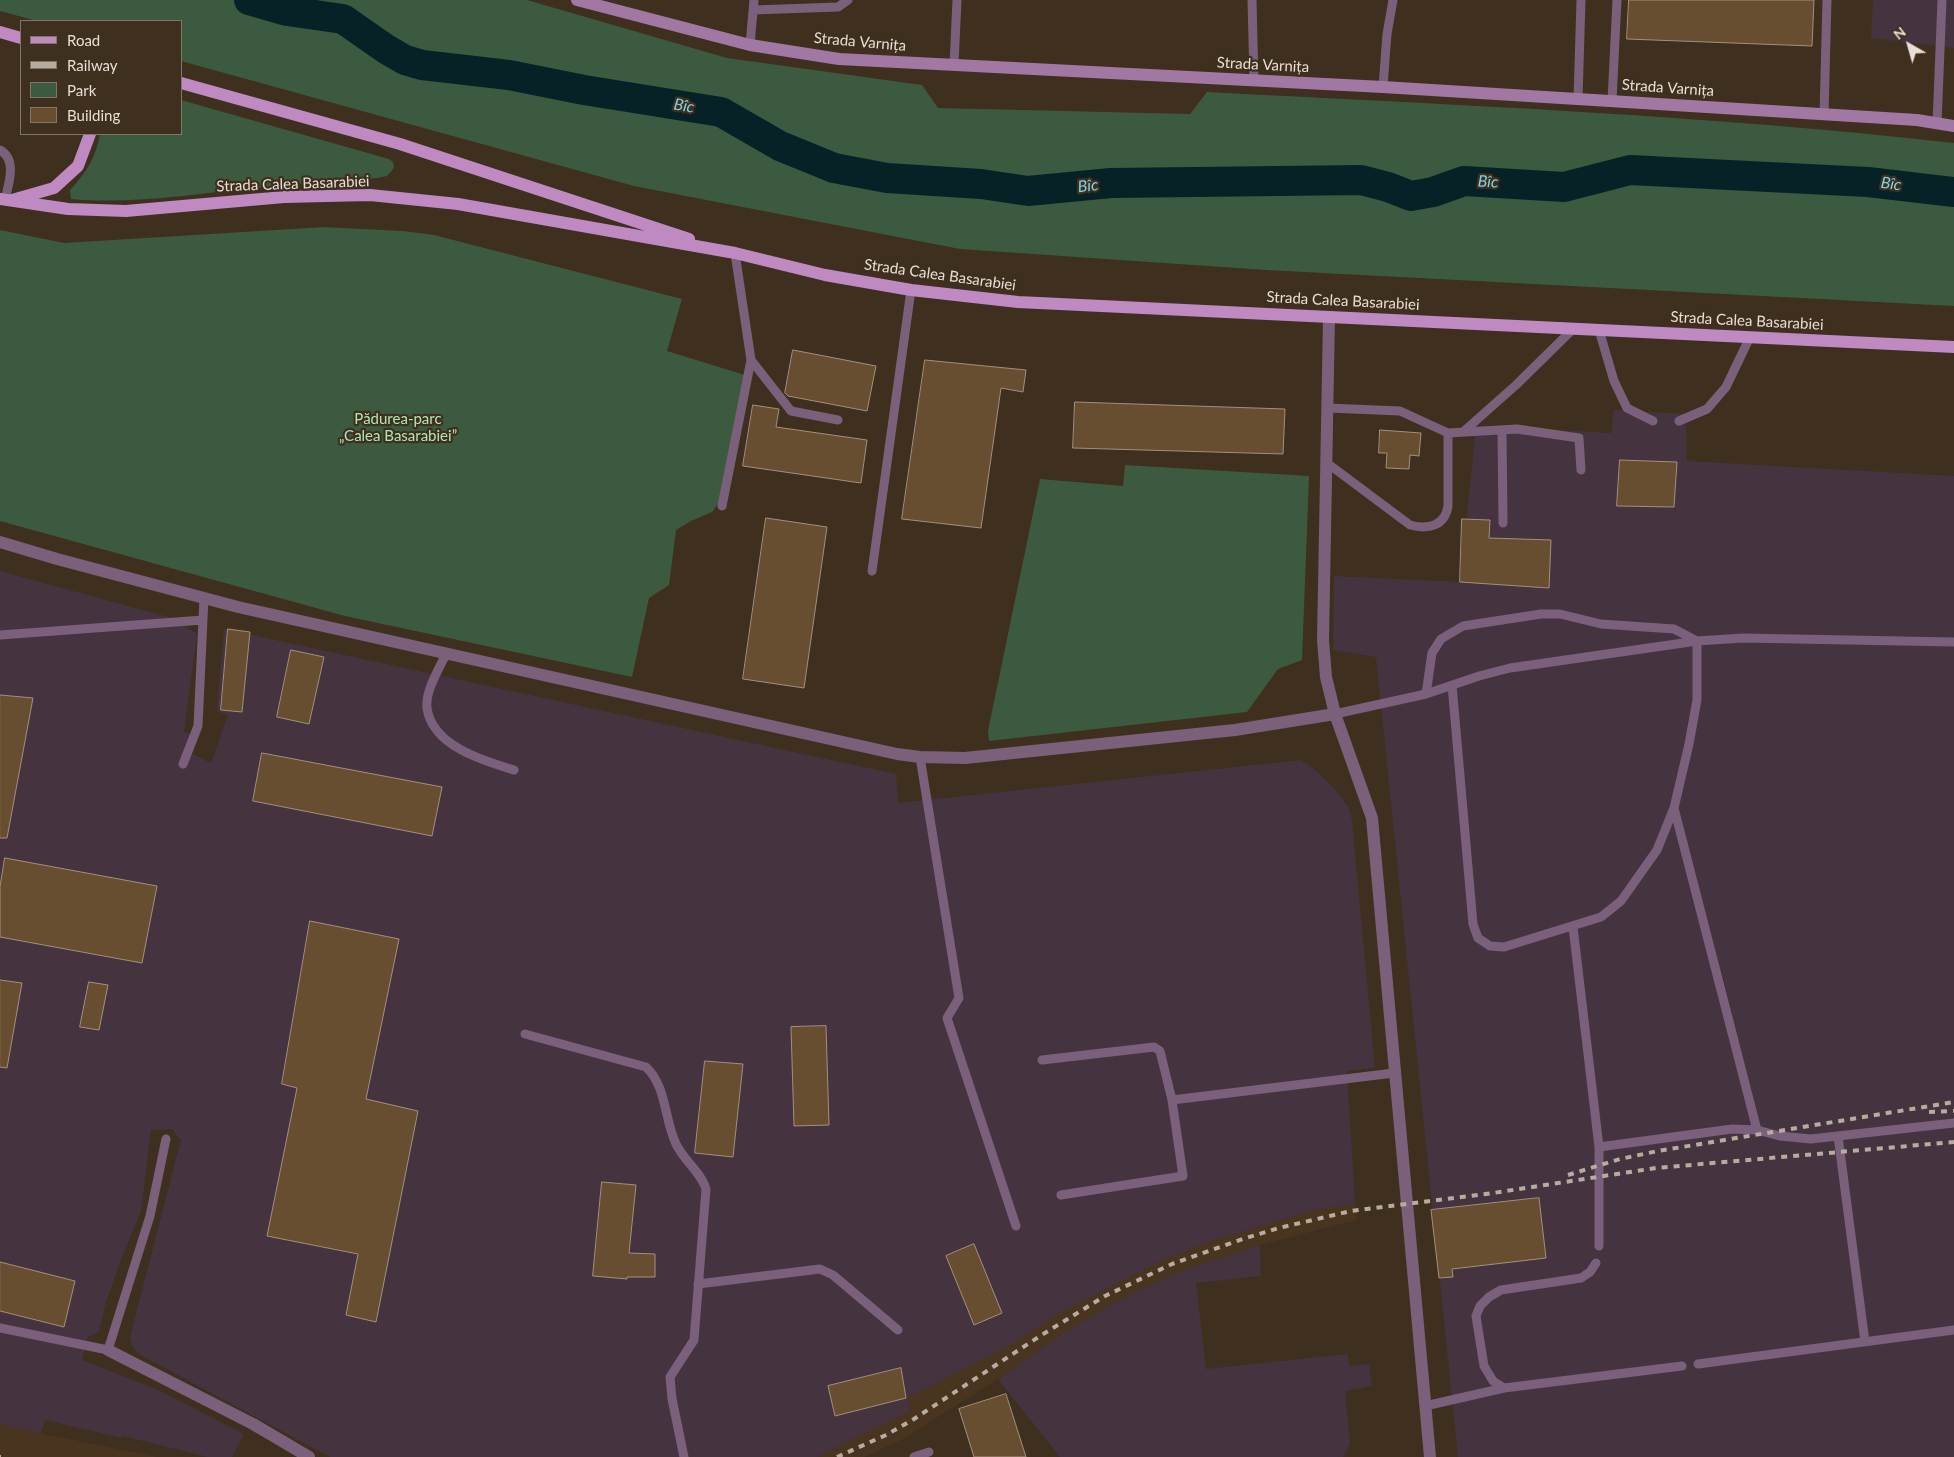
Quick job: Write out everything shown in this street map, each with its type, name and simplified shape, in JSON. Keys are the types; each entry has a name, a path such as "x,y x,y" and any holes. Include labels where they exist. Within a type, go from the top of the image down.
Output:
{"main road":[{"path":"0,32 20,38"},
{"name":"Strada Calea Basarabiei","path":"182,82 400,144 734,253"},
{"path":"4,200 54,188 78,166 90,135"},
{"name":"Strada Calea Basarabiei","path":"4,200 68,209 126,211 284,197 370,196 458,204 734,253 825,275 911,290 1018,302 1954,346"}],"street":[{"name":"Strada Varnița","path":"577,0 750,45 839,59 1578,98 1917,120 1954,126"},
{"path":"1329,317 1323,640 1326,677 1335,714 1372,818 1430,1457"},
{"path":"0,542 204,598 446,654 897,754 920,757 965,758 1226,731 1335,714"},
{"path":"108,1350 252,1424 308,1457"}],"lane":[{"path":"750,45 754,5 838,7 848,0"},
{"path":"954,65 957,0"},
{"path":"1252,0 1254,81"},
{"path":"1383,87 1387,34 1393,0"},
{"path":"1578,98 1581,0"},
{"path":"1612,101 1618,0"},
{"path":"1824,114 1827,0"},
{"path":"1937,124 1942,0"},
{"path":"0,150 6,155 11,170 4,200"},
{"path":"722,506 750,360 734,253"},
{"path":"872,571 911,290"},
{"path":"1463,432 1516,385 1574,328"},
{"path":"1599,330 1614,380 1627,408 1653,421"},
{"path":"1679,421 1707,409 1726,387 1750,337"},
{"path":"750,360 791,411 838,420"},
{"path":"1328,408 1400,410 1448,434 1518,429 1579,438 1581,470"},
{"path":"1502,430 1503,523"},
{"path":"1327,463 1410,525 1419,528 1429,527 1440,523 1446,516 1448,506 1448,434"},
{"path":"183,764 198,726 204,598"},
{"path":"1426,694 1432,653 1441,639 1463,626 1541,614 1560,614 1601,624 1674,629 1696,641"},
{"path":"0,635 203,620"},
{"path":"1335,714 1426,694 1510,668 1696,641 1743,638 1954,642"},
{"path":"1452,685 1473,924 1478,938 1490,946 1504,947 1601,917 1621,901 1657,850 1674,808 1689,744 1697,700 1696,641"},
{"path":"446,654 429,693 427,708 432,726 449,742 478,759 514,770"},
{"path":"920,757 959,998 948,1018 1016,1226"},
{"path":"1674,808 1757,1130"},
{"path":"1573,927 1599,1147 1600,1246"},
{"path":"525,1034 646,1067 652,1072 661,1092 675,1143 703,1181 706,1189 694,1340 670,1377 672,1399 684,1457"},
{"path":"1042,1060 1154,1047 1160,1051 1172,1100 1183,1176 1060,1196"},
{"path":"1172,1100 1394,1073"},
{"path":"1599,1147 1732,1130 1757,1130 1780,1136 1811,1139 1954,1123"},
{"path":"1838,1136 1865,1342"},
{"path":"0,1328 108,1350 150,1216 166,1139"},
{"path":"1504,1388 1493,1381 1484,1366 1476,1316 1480,1306 1489,1297 1501,1290 1582,1278 1590,1272 1596,1263"},
{"path":"698,1284 820,1269 833,1275 898,1330"},
{"path":"1698,1364 1954,1330"},
{"path":"1425,1406 1504,1388 1682,1366"},
{"path":"914,1457 929,1452"}],"shaded area":[{"path":"1873,0 1954,0 1954,48 1871,38"},
{"path":"1614,410 1686,414 1687,461 1954,476 1954,1457 1458,1457 1376,657 1333,650 1334,576 1460,582 1476,426 1611,433"},
{"path":"0,571 172,618 197,634 184,732 191,734 188,752 211,763 228,715 217,711 224,629 896,774 898,803 1301,760 1314,769 1334,788 1349,808 1352,821 1375,1068 1347,1071 1355,1204 1313,1210 1212,1241 1165,1259 1059,1313 1012,1344 907,1398 910,1411 817,1457 330,1457 137,1353 132,1346 130,1337 181,1140 172,1129 151,1130 141,1211 106,1302 99,1332 88,1337 82,1360 156,1389 244,1434 232,1457 208,1457 123,1436 122,1438 45,1420 41,1433 0,1424"},
{"path":"1355,1204 1357,1220 1260,1245 1178,1272 1129,1295 1068,1330 998,1379 903,1439 864,1457 817,1457 910,1411 906,1398 1012,1344 1059,1313 1165,1259 1212,1241 1313,1210"},
{"path":"1260,1245 1261,1276 1196,1283 1206,1369 1347,1354 1350,1366 1369,1364 1372,1386 1345,1391 1350,1443 1343,1457 1060,1457 998,1379 1068,1330 1129,1295 1178,1272"},
{"path":"0,1424 41,1433 157,1457 0,1457"}],"green space":[{"path":"0,0 527,0 727,58 922,85 938,108 1190,114 1207,92 1487,106 1674,118 1861,133 1954,143 1954,306 1266,270 960,249 634,186 182,61 182,20 33,20 0,11"},
{"path":"182,100 389,159 393,162 394,168 387,176 377,178 154,199 113,201 71,199 70,190 90,164 100,135 182,135"},
{"name":"Pădurea-parc „Calea Basarabiei”","path":"324,227 403,231 434,235 682,299 667,351 748,376 724,496 712,512 676,530 669,585 649,598 632,677 345,616 0,521 0,230 64,243"},
{"path":"1125,465 1309,476 1302,660 1278,669 1247,712 989,741 988,731 1040,479 1123,486"}],"building":[{"path":"1629,0 1814,0 1812,46 1627,39"},
{"path":"793,350 876,366 867,411 788,396 785,393"},
{"path":"925,360 1026,370 1023,392 1001,388 981,528 902,519"},
{"path":"1075,402 1285,409 1283,454 1073,448"},
{"path":"753,405 779,409 776,427 867,440 861,483 743,466"},
{"path":"1380,430 1421,433 1419,456 1410,455 1409,469 1386,468 1387,453 1379,453"},
{"path":"1620,460 1677,462 1674,507 1617,506"},
{"path":"766,518 827,527 804,688 743,679"},
{"path":"1462,519 1490,520 1489,538 1551,540 1549,588 1460,582"},
{"path":"228,629 250,632 242,712 221,710"},
{"path":"291,650 324,657 309,724 277,717"},
{"path":"0,695 33,698 7,838 0,838"},
{"path":"262,753 442,787 432,836 253,801"},
{"path":"5,858 157,886 142,963 0,937 0,887"},
{"path":"310,921 399,939 366,1099 418,1111 376,1322 346,1315 358,1254 267,1236 297,1088 282,1084"},
{"path":"0,980 22,983 7,1068 0,1067"},
{"path":"89,982 108,985 99,1030 80,1027"},
{"path":"826,1026 829,1125 794,1126 791,1027"},
{"path":"705,1061 743,1064 733,1157 695,1153"},
{"path":"602,1182 636,1185 629,1253 655,1254 655,1277 627,1277 627,1279 593,1276"},
{"path":"1539,1198 1546,1258 1452,1269 1453,1277 1439,1278 1431,1210"},
{"path":"974,1244 1002,1313 974,1325 946,1256"},
{"path":"0,1262 75,1281 64,1327 0,1311"},
{"path":"901,1368 906,1398 835,1416 828,1386"},
{"path":"1006,1394 1026,1457 974,1457 959,1409"}],"waterway":[{"name":"Bîc","path":"249,0 287,11 343,19 386,49 405,60 422,65 509,75 584,90 721,112 780,146 834,168 887,178 981,184 1028,191 1111,183 1361,180 1388,187 1411,196 1433,192 1464,181 1564,187 1630,170 1868,182 1954,192"}],"railway":[{"path":"1568,1175 1620,1159 1658,1151 1954,1102"},
{"path":"1929,1112 1954,1111"},
{"path":"837,1457 886,1435 914,1419 1040,1336 1105,1296 1172,1264 1279,1228 1351,1211 1493,1193 1656,1168 1954,1142"}]}
